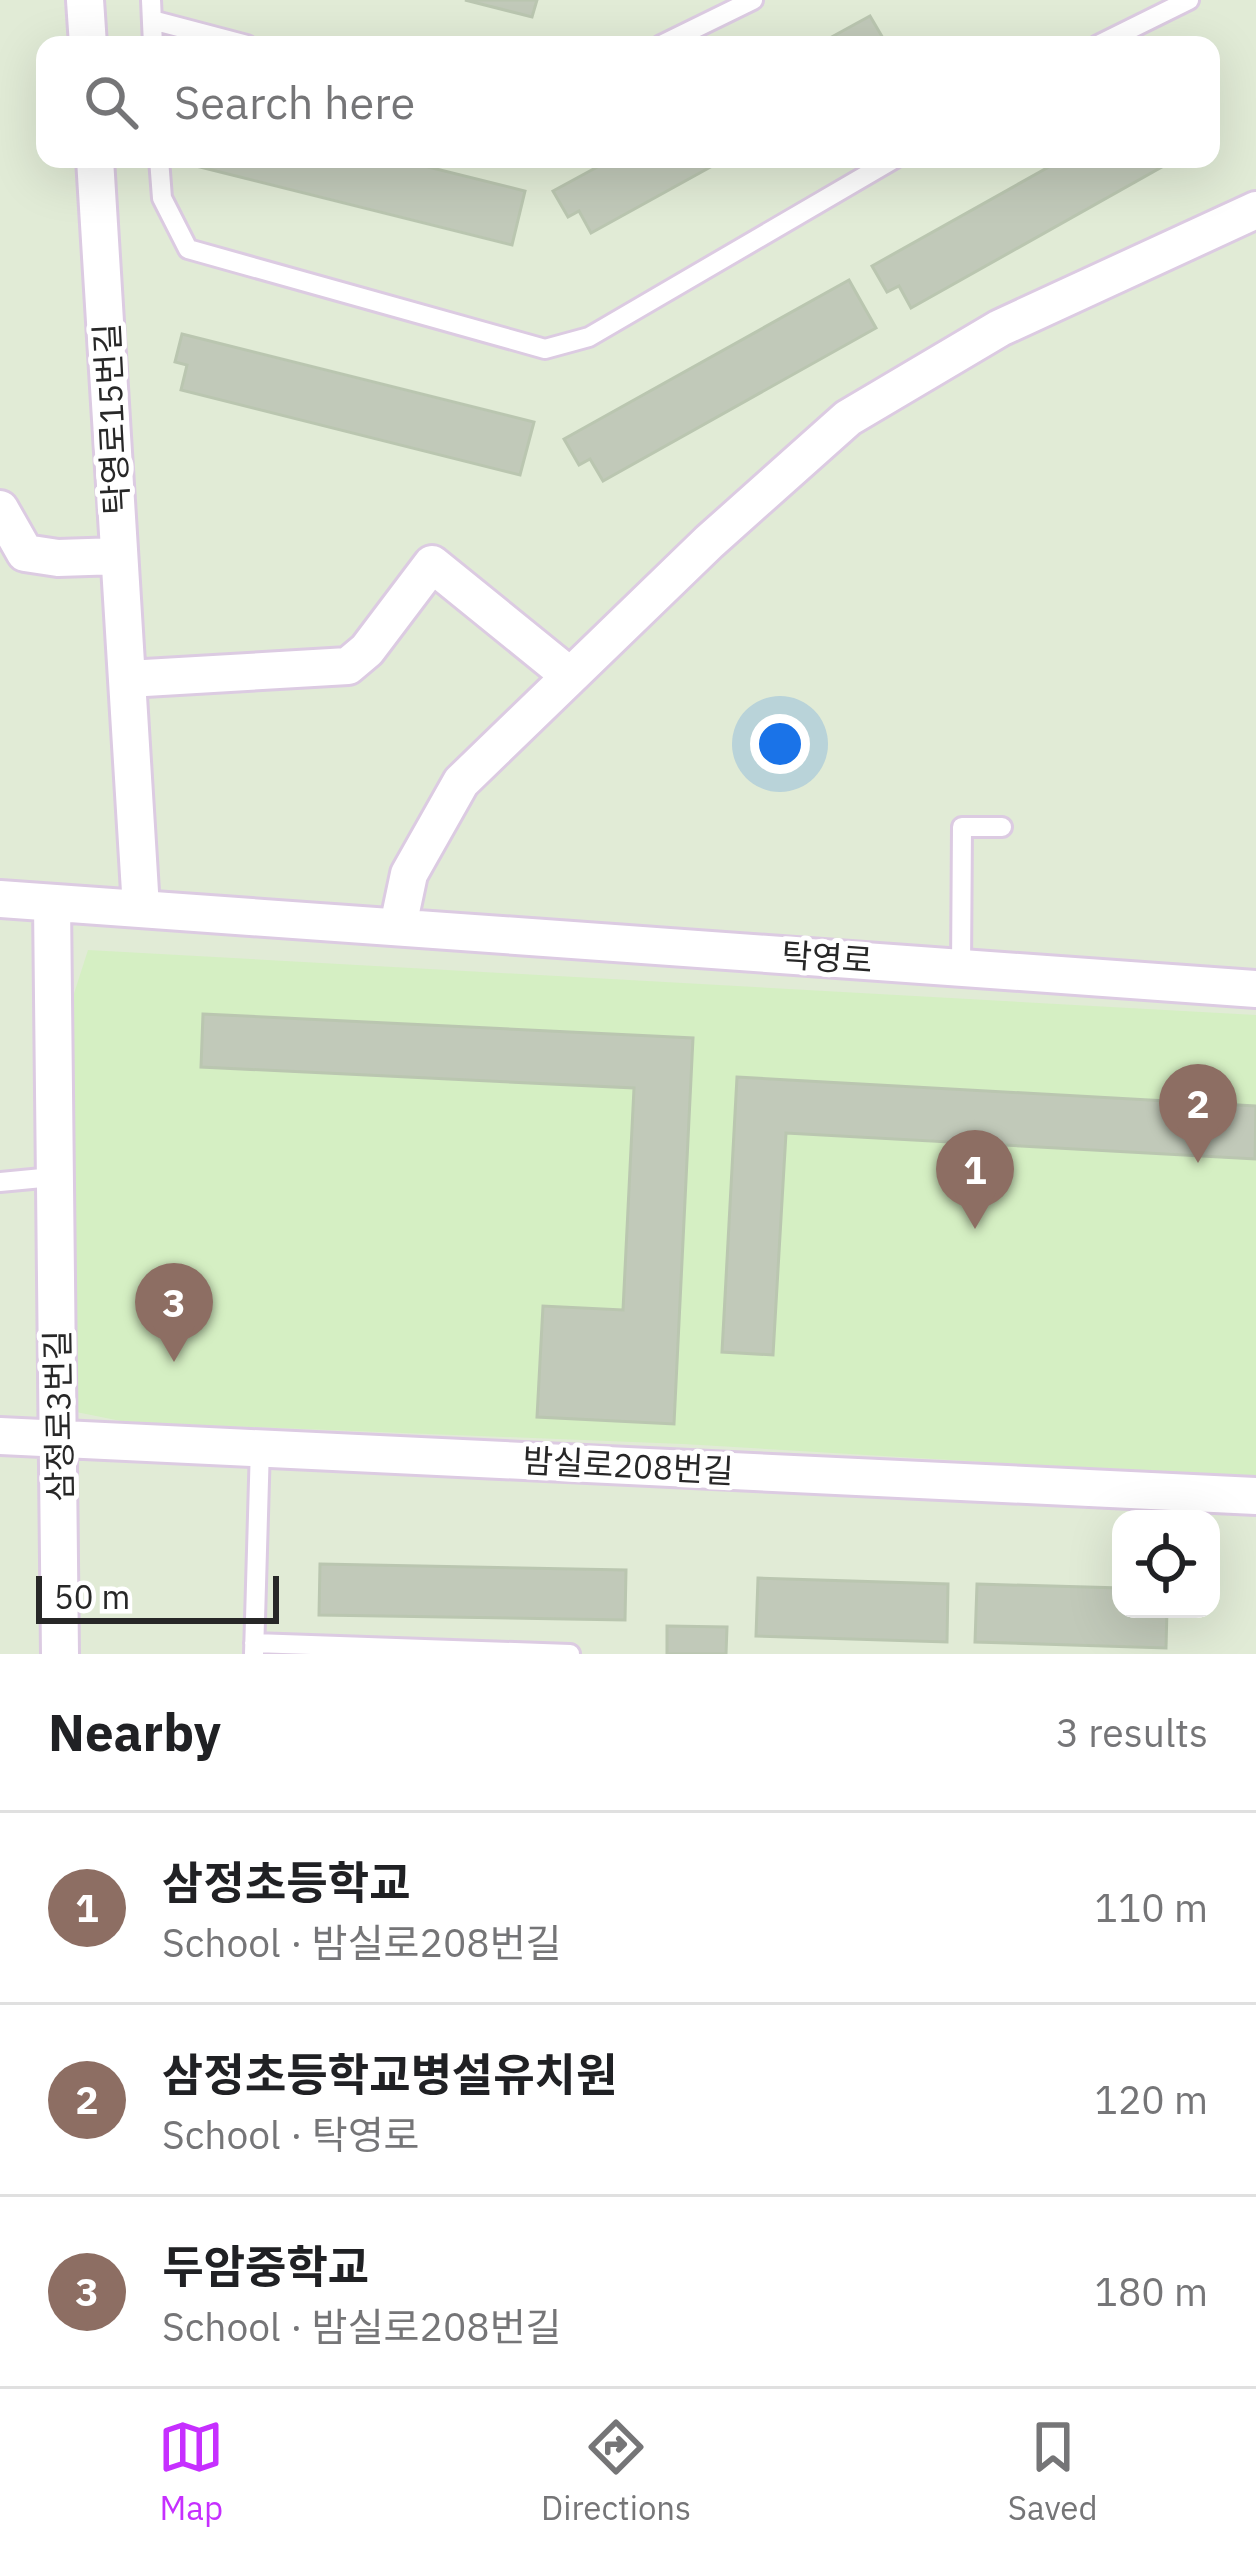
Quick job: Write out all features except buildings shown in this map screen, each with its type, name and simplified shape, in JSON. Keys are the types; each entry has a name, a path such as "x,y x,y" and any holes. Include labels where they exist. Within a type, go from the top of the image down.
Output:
{"street":[{"path":"85,0 87,36"},
{"name":"탁영로15번길","path":"96,168 141,908"},
{"path":"398,926 409,874 461,782 709,542 848,418 1000,328 1256,210"},
{"path":"0,509 25,553 58,558 119,556"},
{"path":"128,679 348,666 367,650 432,564 570,676"},
{"name":"탁영로","path":"0,899 1256,988"},
{"name":"삼정로3번길","path":"52,903 60,1654"},
{"name":"밤실로208번길","path":"0,1436 1256,1496"}],"lane":[{"path":"679,36 753,0"},
{"path":"1116,36 1190,0"},
{"path":"151,10 222,36"},
{"path":"160,168 162,198 188,249 545,349 589,337 879,168"},
{"path":"961,967 962,827 1002,827"},
{"path":"0,1182 52,1178"},
{"path":"260,1446 254,1649 570,1654"}],"shaded area":[{"path":"88,950 1256,1015 1256,1478 683,1444 126,1422 76,1412 69,1009"}],"place":[{"name":"삼정초등학교병설유치원","path":"1198,1163"},
{"name":"삼정초등학교","path":"975,1229"},
{"name":"두암중학교","path":"174,1362"}]}
